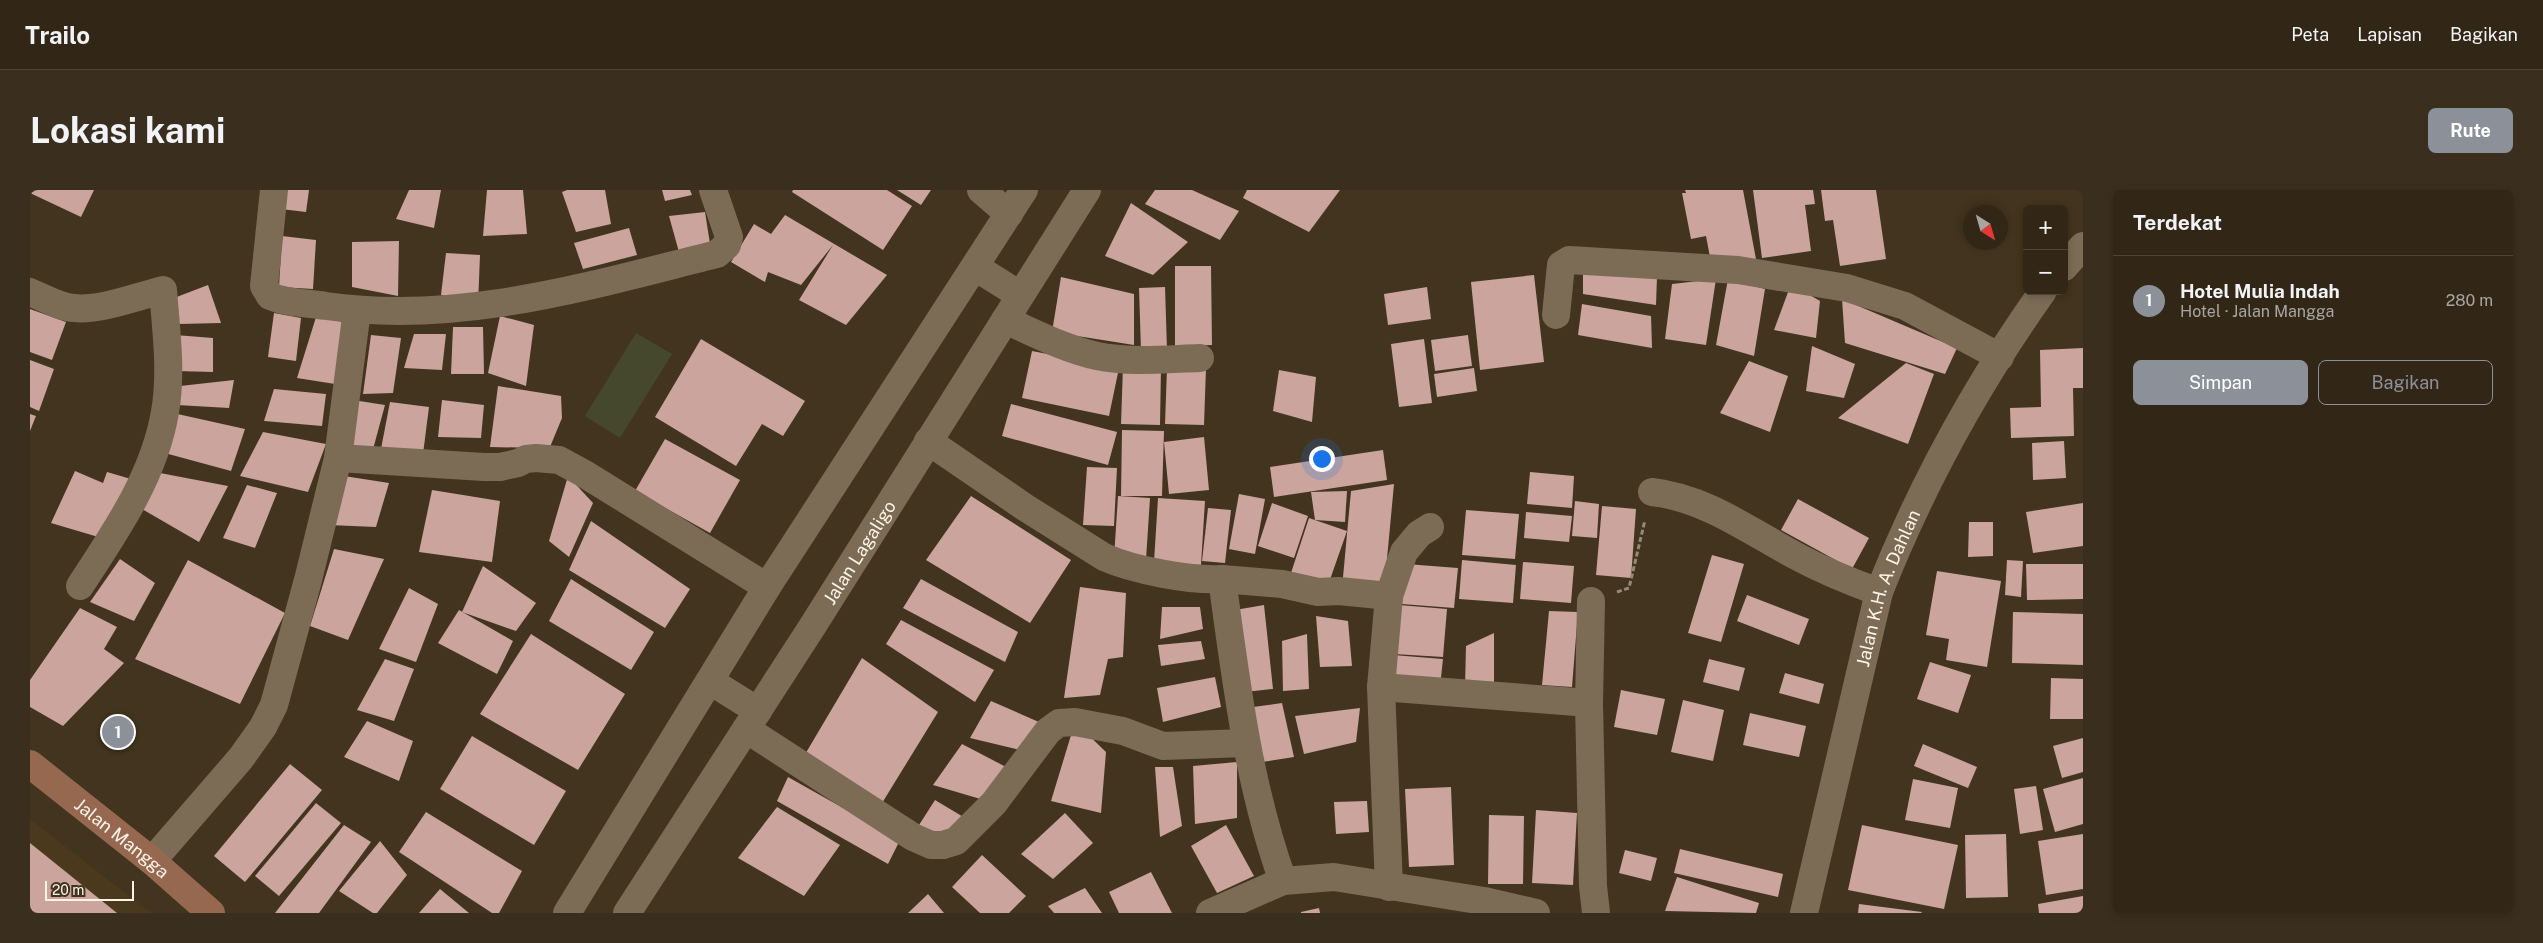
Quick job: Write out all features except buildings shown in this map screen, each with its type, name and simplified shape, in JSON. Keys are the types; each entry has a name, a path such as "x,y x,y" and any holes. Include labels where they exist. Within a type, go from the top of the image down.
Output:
{"street":[{"path":"274,190 264,286 267,292 275,298 357,310 468,308 526,300 717,254 727,245 729,237 713,190"},
{"path":"981,190 1009,214"},
{"path":"567,913 767,587 1024,190"},
{"name":"Jalan Lagaligo","path":"627,913 752,720 1088,190"},
{"path":"2068,263 2083,246"},
{"path":"1556,315 1561,265 1569,260 1738,270 1846,288 1906,306 2000,357"},
{"path":"975,267 1020,296"},
{"path":"30,292 60,305 88,308 163,290 169,369 165,412 153,457 128,511 80,586"},
{"name":"Jalan K.H. A. Dahlan","path":"1804,913 1879,592 1895,551 1945,451 2000,357 2040,295"},
{"path":"152,861 242,758 263,727 274,705 308,580 338,458 357,310"},
{"path":"1005,320 1063,346 1098,356 1136,359 1200,358"},
{"path":"928,441 1026,508 1116,562 1204,580 1222,579 1273,583 1318,592 1339,591 1389,596"},
{"path":"338,458 484,467 500,467 526,459 559,460 767,587"},
{"path":"1652,492 1665,494 1720,512 1836,576 1879,592"},
{"path":"1388,887 1381,687 1389,596 1404,552 1419,534 1430,527"},
{"path":"1222,579 1245,743 1268,840 1283,881"},
{"path":"1591,601 1589,703 1593,886 1596,913"},
{"path":"710,680 752,720 913,836 931,845 943,845 956,841 994,803 1048,731 1059,723 1075,722 1123,731 1163,746 1245,743"},
{"path":"1381,687 1589,703"},
{"name":"Jalan Mangga","path":"30,764 152,861 211,913"},
{"path":"1210,913 1283,881 1334,876 1388,887 1484,901 1536,913"}],"path":[{"path":"1591,601 1629,588 1652,492"}],"shaded area":[{"path":"30,819 151,913 30,913"}],"green space":[{"path":"636,333 672,354 620,438 585,416"}],"place":[{"name":"Hotel Mulia Indah","path":"118,732"}]}
